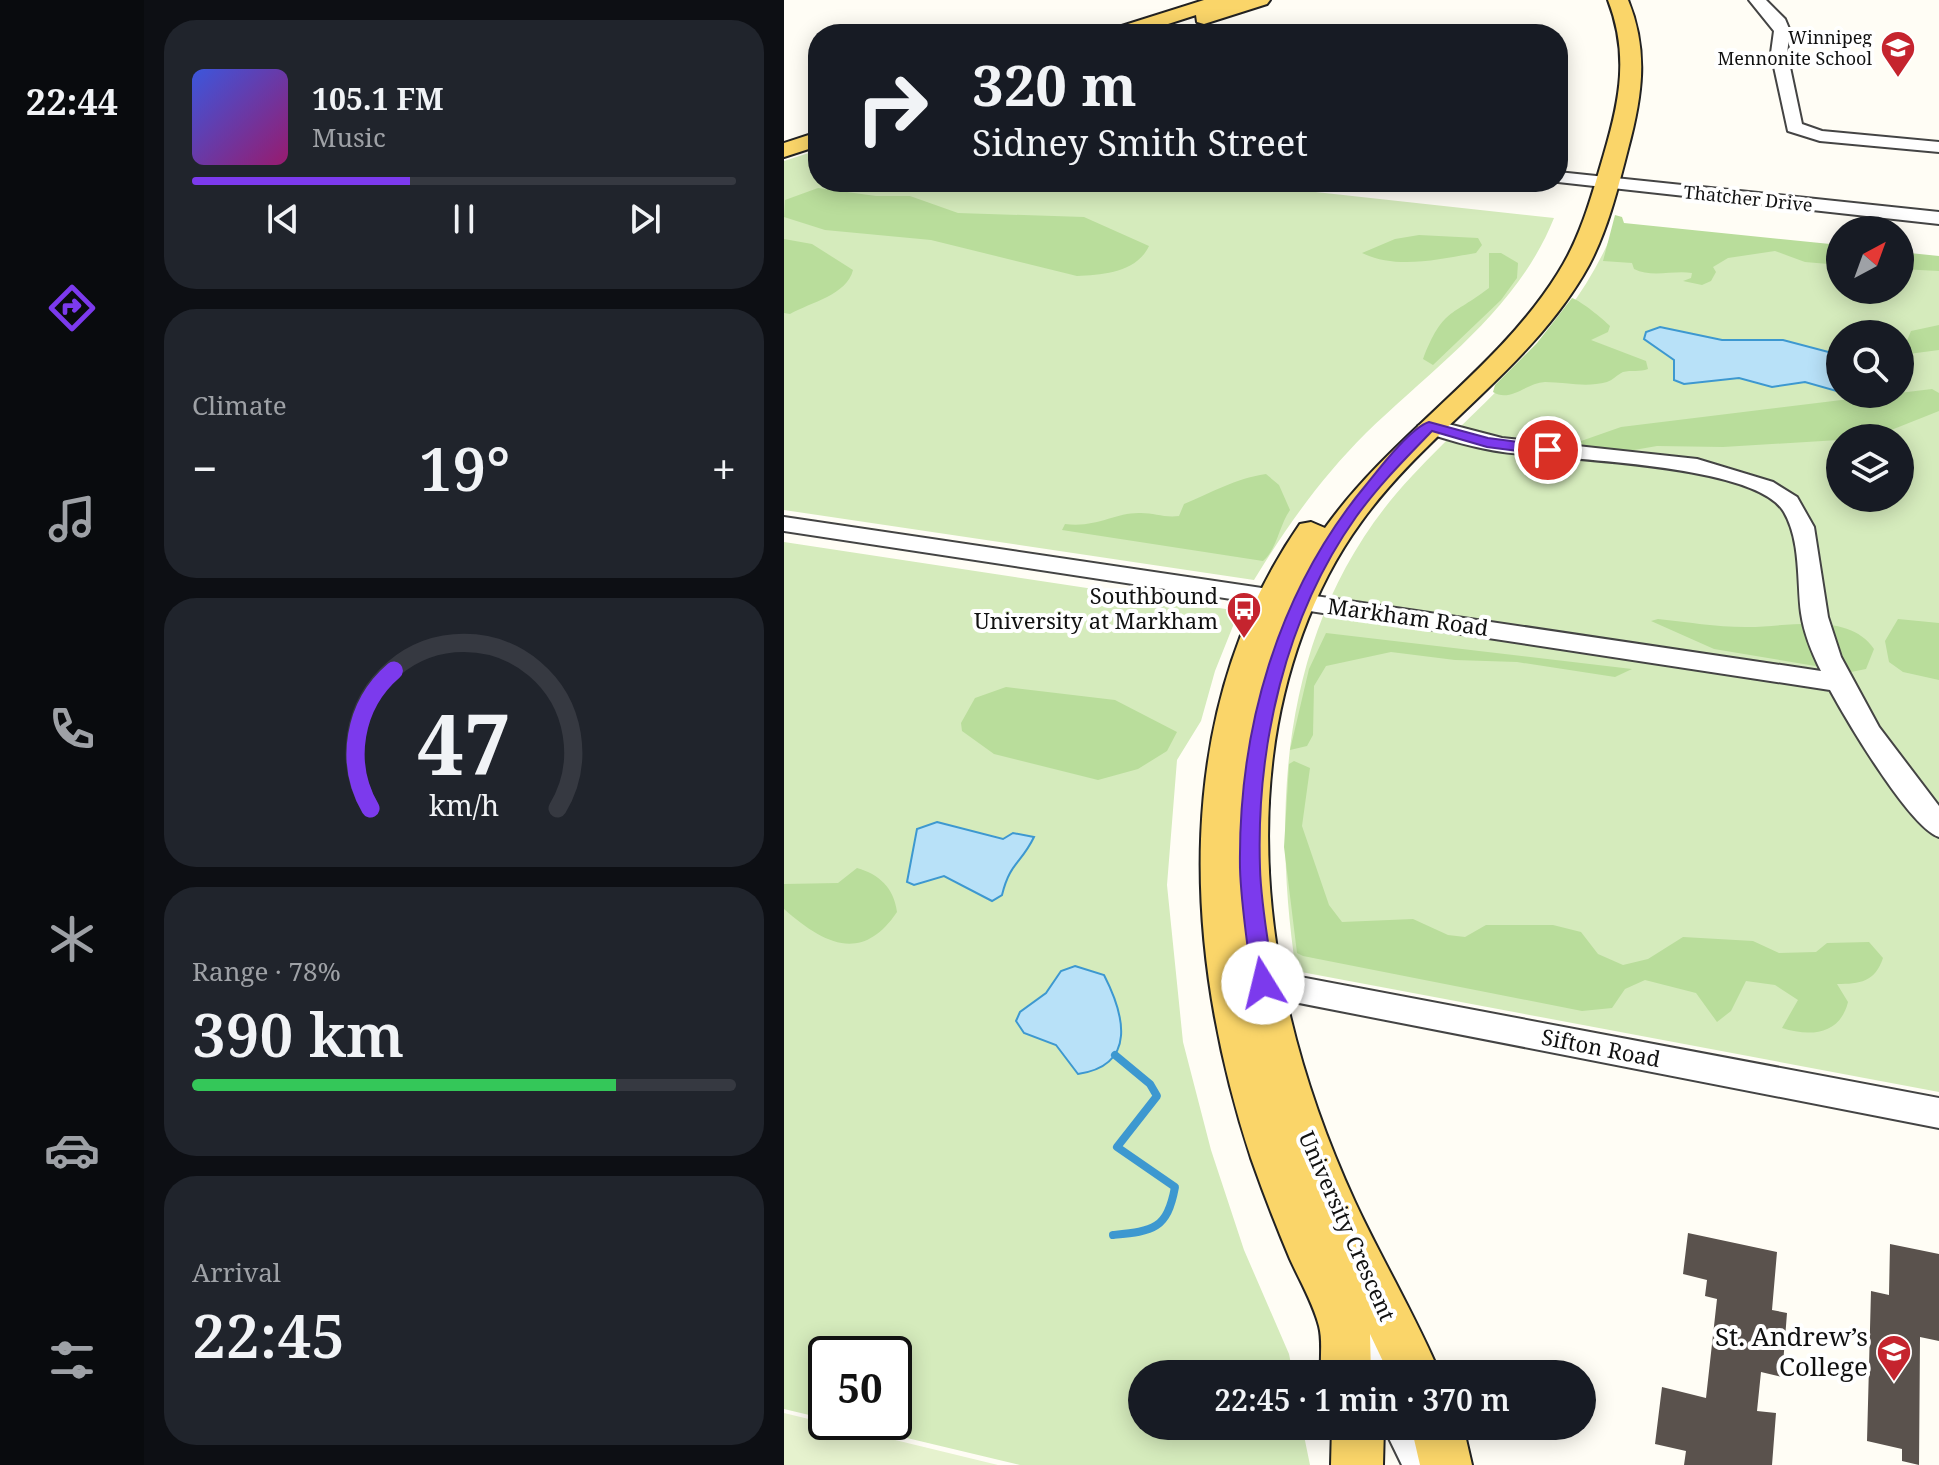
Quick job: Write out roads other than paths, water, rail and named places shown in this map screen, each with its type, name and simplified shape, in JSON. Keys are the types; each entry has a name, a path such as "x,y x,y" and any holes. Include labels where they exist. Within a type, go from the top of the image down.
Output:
{"main road":[{"path":"1148,24 1224,0"},
{"path":"1184,24 1260,0"},
{"name":"University Crescent","path":"1345,1350 1265,1131 1237,1035 1220,922 1219,812 1230,729 1245,671 1286,599 1392,463 1550,303 1586,246 1618,81 1619,61 1612,23 1601,0"},
{"name":"University Crescent","path":"1408,1360 1310,1149 1282,1065 1263,983 1250,869 1252,790 1264,704 1286,599 1309,534 1349,480 1383,443 1498,333 1537,289 1564,247 1597,182 1635,75 1633,40 1618,0"},
{"path":"784,137 808,129"},
{"path":"784,150 808,142"},
{"path":"1357,1465 1358,1440"},
{"path":"1440,1440 1446,1465"}],"street":[{"path":"1757,0 1779,22 1782,31 1779,53 1794,127 1820,136 1939,147"},
{"name":"Thatcher Drive","path":"1568,178 1939,218"},
{"path":"1429,426 1509,446 1715,471 1783,497 1799,515 1814,616 1842,683 1888,759 1939,826"},
{"name":"Markham Road","path":"784,524 1842,683"},
{"name":"Sifton Road","path":"1263,983 1939,1113"},
{"path":"1411,1440 1424,1465"}],"water":[{"path":"1660,327 1722,340 1783,340 1826,351 1826,388 1805,382 1772,387 1739,378 1684,384 1674,380 1674,360 1644,339 1646,332"},
{"path":"937,822 1003,839 1013,833 1034,837 1012,869 1002,895 992,901 944,876 914,885 907,882 917,829"},
{"path":"1075,966 1104,975 1117,1006 1121,1036 1118,1049 1110,1060 1097,1069 1078,1074 1056,1045 1024,1033 1016,1021 1020,1012 1046,993 1061,971"}],"waterway":[{"path":"1113,1235 1156,1226 1168,1212 1175,1187 1117,1147 1157,1096 1150,1084 1115,1055"}],"place":[{"name":"Winnipeg Mennonite School","path":"1898,79"},
{"name":"Southbound University at Markham","path":"1244,640"},
{"name":"St. Andrew’s College","path":"1894,1383"}]}
